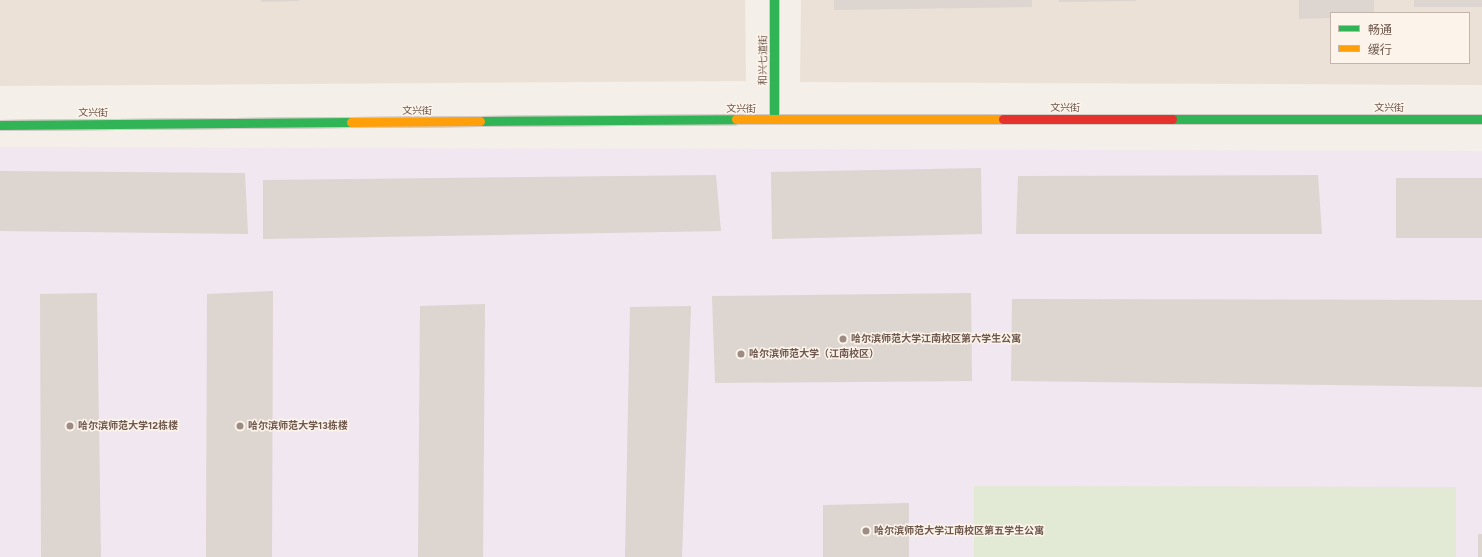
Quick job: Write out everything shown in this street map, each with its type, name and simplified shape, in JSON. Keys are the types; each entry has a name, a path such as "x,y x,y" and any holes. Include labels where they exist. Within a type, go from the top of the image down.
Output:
{"street":[{"name":"和兴七道街","path":"774,0 774,119"},
{"name":"文兴街","path":"0,125 774,119 1482,119"}],"shaded area":[{"path":"0,0 745,0 746,81 0,86"},
{"path":"801,0 1482,0 1482,85 800,82"},
{"name":"哈尔滨师范大学（江南校区）","path":"0,147 1482,151 1482,557 0,557"}],"green space":[{"path":"974,486 1456,487 1456,557 974,557"}],"building":[{"path":"261,0 299,0 299,1 261,2"},
{"path":"834,0 1032,0 1032,7 834,10"},
{"path":"1059,0 1136,0 1136,1 1059,2"},
{"path":"1299,0 1374,0 1374,12 1330,12 1330,18 1299,19"},
{"path":"1414,0 1482,0 1482,7 1414,7"},
{"path":"981,168 982,234 772,239 771,172"},
{"path":"0,171 245,173 248,234 0,231"},
{"path":"716,175 721,231 263,239 263,180"},
{"path":"1318,175 1322,234 1016,234 1018,176"},
{"path":"1396,178 1482,178 1482,238 1396,238"},
{"name":"哈尔滨师范大学13栋楼","path":"273,291 272,557 206,557 207,294"},
{"name":"哈尔滨师范大学12栋楼","path":"97,293 101,557 41,557 40,294"},
{"name":"哈尔滨师范大学江南校区第六学生公寓","path":"971,293 972,381 715,383 712,296"},
{"path":"1012,299 1482,300 1482,387 1011,381"},
{"path":"485,304 483,557 418,557 420,306"},
{"path":"691,306 682,557 625,557 630,307"},
{"name":"哈尔滨师范大学江南校区第五学生公寓","path":"909,503 909,557 823,557 823,505"},
{"path":"1478,534 1482,534 1482,557 1478,557"}],"traffic: fast":[{"path":"774,0 774,119"},
{"path":"480,121 736,119"},
{"path":"1172,119 1482,119"},
{"path":"0,125 351,122"}],"traffic: slow":[{"path":"736,119 1003,119"},
{"path":"351,122 480,121"}],"traffic: jam":[{"path":"1003,119 1172,119"}],"place":[{"name":"哈尔滨师范大学江南校区第六学生公寓","path":"843,339"},
{"name":"哈尔滨师范大学（江南校区）","path":"741,354"},
{"name":"哈尔滨师范大学12栋楼","path":"70,426"},
{"name":"哈尔滨师范大学13栋楼","path":"240,426"},
{"name":"哈尔滨师范大学江南校区第五学生公寓","path":"866,531"}]}
